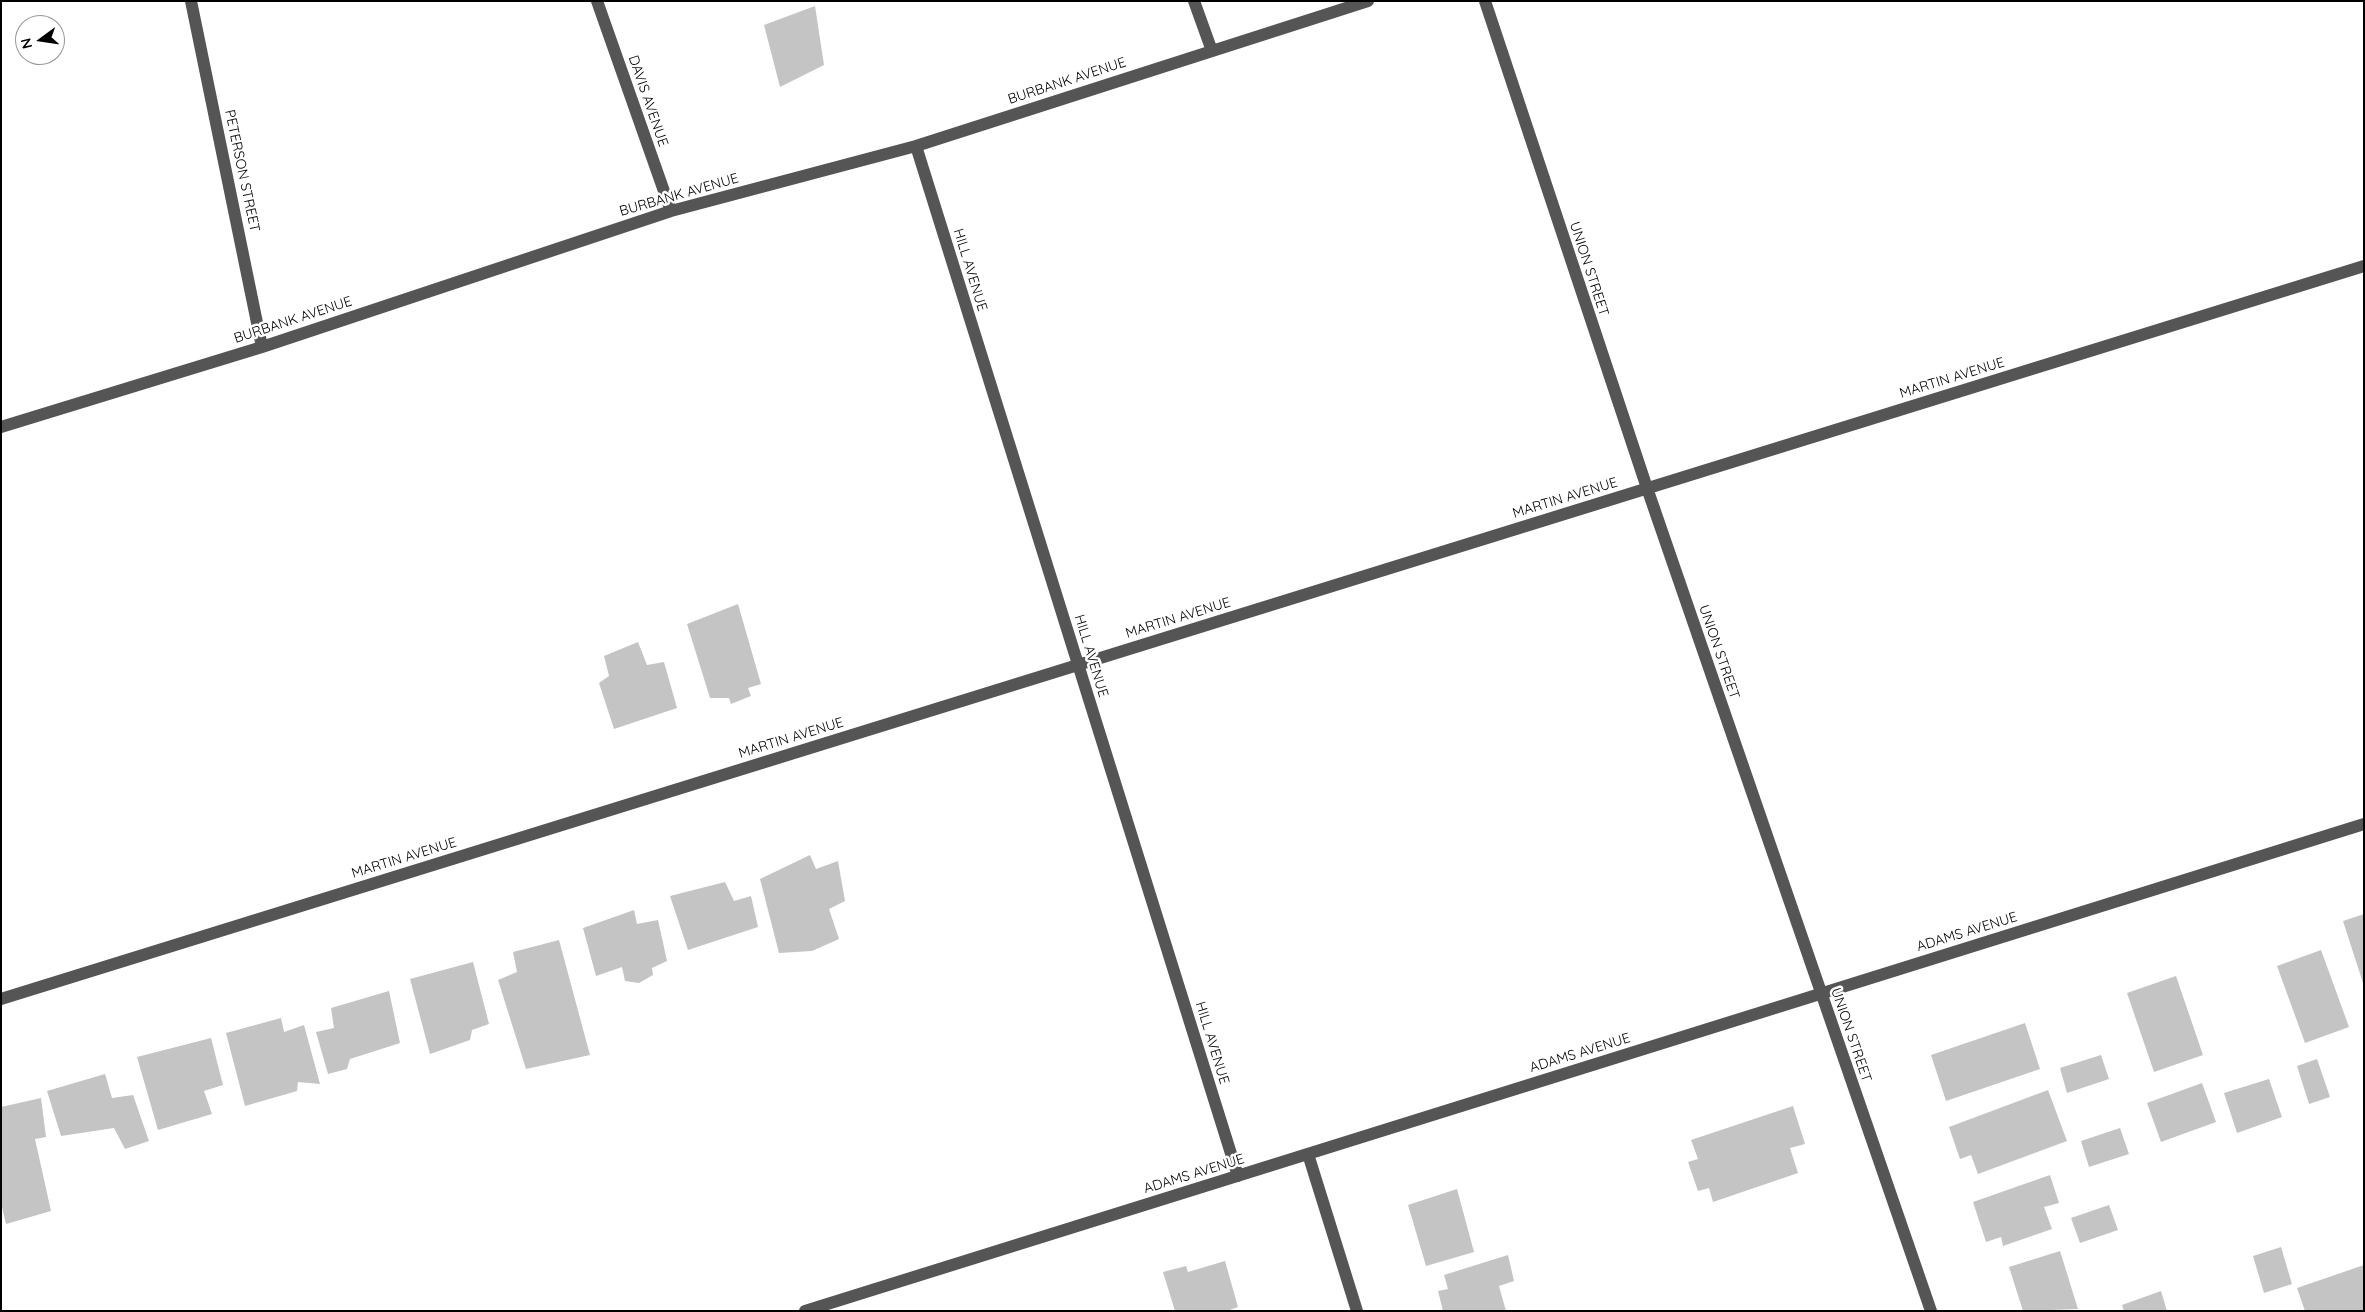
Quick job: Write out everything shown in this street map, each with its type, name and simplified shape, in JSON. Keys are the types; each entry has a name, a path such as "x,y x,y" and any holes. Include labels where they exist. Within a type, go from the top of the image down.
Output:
{"street":[{"name":"PETERSON STREET","path":"191,1 262,347"},
{"name":"DAVIS AVENUE","path":"597,1 670,211"},
{"path":"1194,1 1212,51"},
{"name":"BURBANK AVENUE","path":"1,426 262,347 670,211 916,146 1368,1"},
{"name":"UNION STREET","path":"1485,1 1647,488 1931,1311"},
{"name":"HILL AVENUE","path":"916,146 1238,1176"},
{"name":"MARTIN AVENUE","path":"1,999 2364,266"},
{"name":"ADAMS AVENUE","path":"806,1311 2364,824"},
{"path":"1308,1154 1357,1311"}],"building":[{"path":"815,6 824,65 780,87 764,25"},
{"path":"738,604 761,684 748,688 751,696 731,704 729,698 710,698 687,624"},
{"path":"638,642 647,665 664,662 677,708 614,729 599,683 609,676 604,656"},
{"path":"810,855 816,869 838,861 845,901 829,909 839,939 812,951 779,953 760,879"},
{"path":"725,882 734,901 751,896 758,927 688,950 670,896"},
{"path":"634,910 637,924 658,920 667,961 652,968 653,975 639,983 625,981 622,967 596,976 583,928"},
{"path":"2364,914 2364,983 2363,983 2343,921"},
{"path":"559,940 590,1055 526,1069 498,980 517,972 513,952"},
{"path":"2321,950 2349,1027 2305,1043 2277,966"},
{"path":"473,962 489,1024 472,1030 470,1040 430,1054 410,979"},
{"path":"2176,976 2203,1055 2154,1072 2127,993"},
{"path":"389,991 400,1043 350,1059 347,1069 328,1074 316,1032 334,1028 331,1008"},
{"path":"281,1018 284,1032 304,1025 320,1084 298,1082 297,1091 245,1106 226,1033"},
{"path":"2025,1023 2040,1069 1946,1101 1931,1055"},
{"path":"211,1038 223,1085 204,1091 212,1114 158,1130 137,1057"},
{"path":"2101,1055 2109,1079 2067,1093 2060,1068"},
{"path":"2317,1059 2330,1097 2309,1104 2297,1066"},
{"path":"105,1074 112,1098 133,1095 149,1141 125,1149 114,1128 61,1136 47,1091"},
{"path":"2269,1079 2282,1117 2237,1133 2224,1093"},
{"path":"2202,1083 2216,1122 2161,1142 2147,1103"},
{"path":"2048,1090 2067,1141 1978,1174 1971,1155 1960,1159 1949,1127"},
{"path":"41,1098 46,1137 35,1139 51,1211 6,1224 1,1203 1,1107"},
{"path":"1793,1106 1805,1144 1790,1148 1798,1173 1713,1202 1709,1188 1698,1191 1688,1162 1698,1159 1691,1140"},
{"path":"2120,1128 2129,1154 2089,1167 2081,1141"},
{"path":"2050,1175 2059,1203 2044,1207 2052,1229 2003,1246 2001,1237 1986,1242 1973,1202"},
{"path":"1457,1189 1474,1252 1426,1266 1408,1205"},
{"path":"2109,1205 2118,1230 2080,1243 2071,1218"},
{"path":"2281,1247 2292,1284 2264,1293 2253,1256"},
{"path":"2060,1251 2078,1309 2023,1311 2009,1267"},
{"path":"1508,1255 1514,1281 1499,1286 1506,1311 1443,1311 1438,1291 1448,1289 1444,1275"},
{"path":"1225,1261 1238,1307 1227,1311 1175,1311 1163,1272 1186,1266 1188,1272"},
{"path":"2364,1265 2364,1311 2305,1311 2297,1288"},
{"path":"2161,1291 2167,1311 2124,1311 2122,1305"}]}
